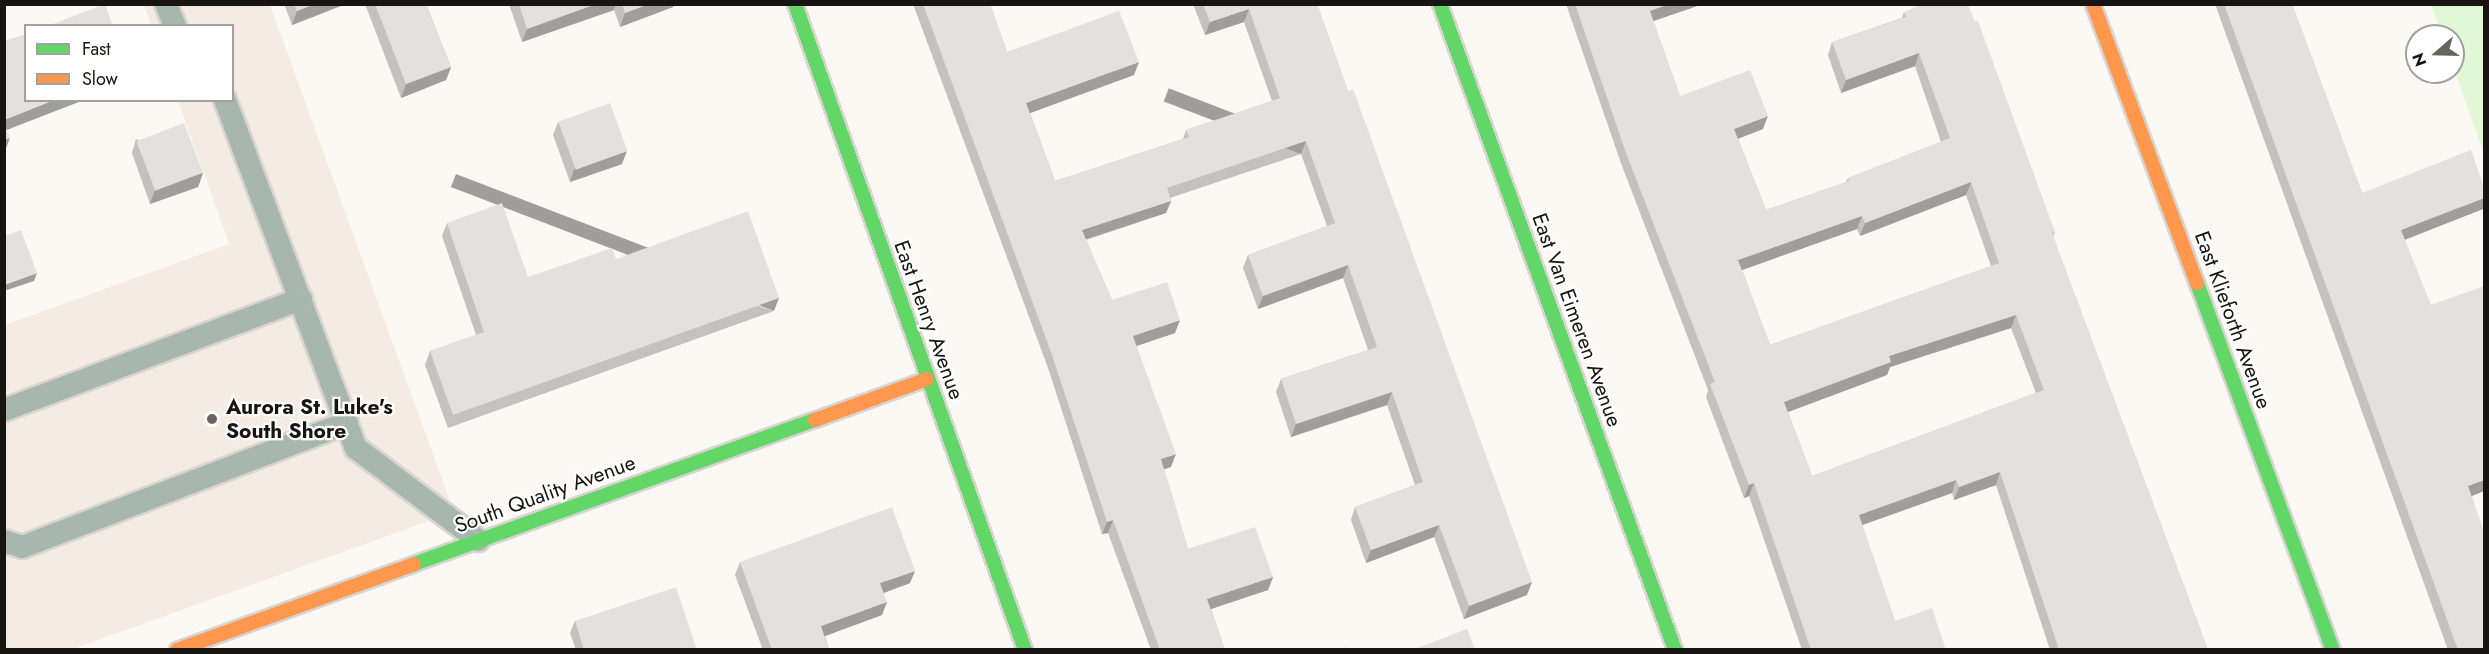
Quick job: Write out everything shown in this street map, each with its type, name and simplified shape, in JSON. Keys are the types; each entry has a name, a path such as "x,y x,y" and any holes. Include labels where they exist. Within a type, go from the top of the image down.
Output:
{"street":[{"name":"East Henry Avenue","path":"795,4 1025,650"},
{"name":"East Van Eimeren Avenue","path":"1440,4 1675,650"},
{"name":"East Klieforth Avenue","path":"2093,4 2333,650"},
{"name":"South Quality Avenue","path":"177,650 927,379"}],"lane":[{"path":"166,4 174,24"},
{"path":"226,102 356,448 478,540"},
{"path":"4,410 300,299"},
{"path":"4,541 22,547 347,423"}],"shaded area":[{"name":"Aurora St. Luke's South Shore","path":"144,5 270,5 454,512 73,649 5,650 5,325 229,244 178,102 234,102 234,24 151,24"}],"green space":[{"path":"2431,5 2484,5 2484,154 2459,84 2465,84 2465,24 2438,24"}],"building":[{"path":"105,4 112,24 53,24"},
{"path":"294,4 315,4 297,11"},
{"path":"375,4 426,4 451,67 406,84"},
{"path":"519,4 596,4 527,29"},
{"path":"622,4 649,4 625,13"},
{"path":"923,4 990,4 1007,52 1119,11 1139,62 1026,103 1055,181 1189,137 1186,130 1280,98 1249,9 1210,22 1203,4 1317,4 1348,91 1353,89 1532,582 1469,606 1439,525 1371,550 1355,507 1423,482 1392,392 1296,424 1281,379 1377,347 1348,265 1263,296 1248,255 1335,223 1306,141 1167,188 1171,201 1082,230 1112,300 1167,282 1180,320 1133,336 1176,454 1161,459 1188,549 1255,527 1273,577 1207,599 1225,650 1160,650 1113,520 1107,522 1052,355"},
{"path":"1575,4 1669,4 1650,11 1680,96 1750,70 1768,116 1734,129 1766,210 1849,181 1848,178 1950,138 1919,53 1846,80 1832,42 1906,17 1904,12 1923,4 1968,4 1975,22 1978,21 2055,232 2052,233 2208,650 2051,650 2058,647 2000,472 1959,487 1956,480 1859,515 1895,621 1932,608 1946,650 1811,650 1754,483 1749,485 1710,384 1715,382 1626,153","holes":["1971,182 1999,263 1770,345 1738,260 1862,216 1865,223","2016,315 2044,390 1812,476 1784,402 1891,362 1889,356"]},
{"path":"2224,4 2292,4 2362,193 2471,150 2484,187 2484,198 2401,230 2431,305 2484,286 2484,480 2468,486 2484,532 2484,650 2458,650"},
{"path":"24,35 24,102 49,102 4,120 4,41"},
{"path":"610,103 627,151 576,170 558,122"},
{"path":"4,123 10,138 4,140"},
{"path":"184,123 203,172 155,191 136,141"},
{"path":"502,203 528,277 612,248 616,259 748,211 779,298 453,415 430,351 484,332 447,223"},
{"path":"21,230 37,273 4,285 4,236"},
{"path":"892,507 915,571 880,583 887,602 821,626 829,650 772,650 740,562"},
{"path":"676,587 697,650 584,650 575,621"},
{"path":"1467,629 1475,650 1412,650"}],"traffic: fast":[{"path":"795,4 1025,650"},
{"path":"1440,4 1675,650"},
{"path":"2197,283 2333,650"},
{"path":"414,564 815,420"}],"traffic: slow":[{"path":"2093,4 2197,283"},
{"path":"815,420 927,379"},
{"path":"177,650 414,564"}],"place":[{"name":"Aurora St. Luke's South Shore","path":"212,419"}]}
